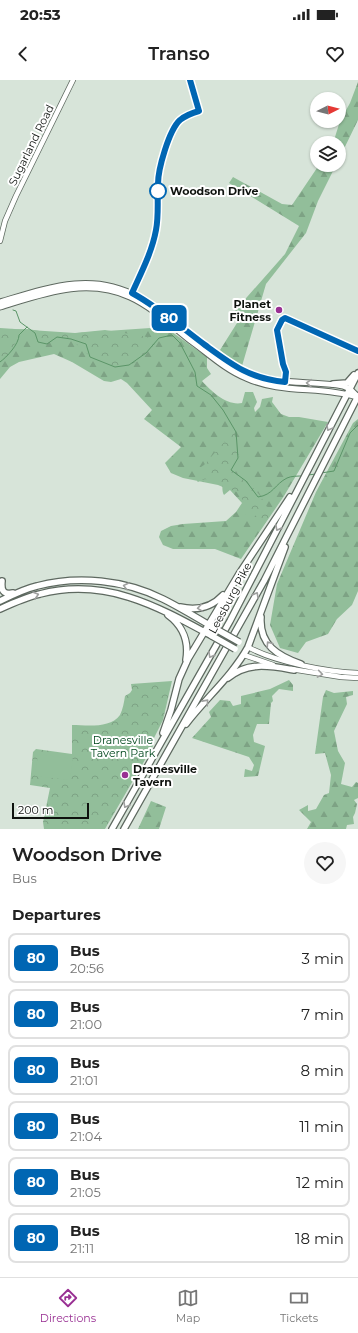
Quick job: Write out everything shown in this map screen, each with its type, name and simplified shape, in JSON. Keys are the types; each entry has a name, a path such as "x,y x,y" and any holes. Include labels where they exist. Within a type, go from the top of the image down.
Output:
{"highway":[{"path":"333,384 349,382 358,370"},
{"name":"Leesburg Pike","path":"112,829 230,621 358,373"},
{"path":"358,381 354,389 358,397"},
{"name":"Leesburg Pike","path":"124,829 264,581 358,397"},
{"path":"153,757 170,716 184,667 239,574 302,480"},
{"path":"172,746 188,721 222,684 244,655 282,555 308,493"},
{"path":"2,581 4,593 12,593 55,582 89,580 120,585 143,591 177,606 196,609 206,607 216,602 239,574"},
{"path":"0,609 40,594 57,590 82,589 105,591 131,597 158,608 212,636 244,655"},
{"path":"0,601 25,590"},
{"path":"163,599 248,647"},
{"path":"264,605 261,624 266,641 273,650 281,656 301,664"},
{"path":"158,608 176,621 183,632 186,647 184,667"},
{"path":"222,684 237,672 254,666 294,670"}],"main road":[{"name":"Sugarland Road","path":"0,241 5,221 16,196 73,80"},
{"path":"0,305 51,287 72,283 97,283 114,287 132,293 146,302 226,361 244,372 273,380 333,384 358,397"},
{"path":"0,305 71,288 92,288 112,291 130,297 146,306 227,367 248,379 280,387 349,391"},
{"path":"248,647 274,658 358,673"},
{"path":"244,655 294,670 340,678 358,678"}],"green space":[{"path":"358,82 358,120 346,145 346,136 335,136 338,128 346,128 346,110"},
{"path":"314,172 332,172 318,201 306,233 266,284 242,366 220,350 237,323 235,306 240,305 285,254 299,226 229,183 233,177 282,204 292,205"},
{"path":"165,327 207,357 207,368 211,374 202,381 210,390 225,400 242,403 245,392 253,392 257,402 254,408 255,412 260,407 262,399 273,397 272,402 281,414 289,417 299,417 328,422 284,496 241,559 215,549 173,549 163,545 159,537 161,531 171,526 183,524 226,521 236,512 242,503 230,490 218,485 183,478 171,473 165,463 181,447 144,419 152,410 127,383 121,379 111,382 104,381 72,362 54,354 19,362 10,367 0,379 0,332 2,330 28,329 51,333 77,333"},
{"path":"0,328 75,333 105,330 143,336 156,340 155,344 138,361 123,368 110,368 93,359 73,341 54,339 42,347 29,331 21,333 9,354 0,362"},
{"path":"358,419 358,591 352,605 337,619 328,634 306,642 298,653 280,648 270,625 277,584 316,492 353,423"},
{"path":"233,432 239,444 239,457 229,468 255,490 260,495 266,506 273,510 265,523 258,519 255,515 247,515 241,511 243,500 240,494 230,490 224,495 220,480 209,479 197,481 200,473 198,469 204,465"},
{"path":"289,680 293,685 293,691 279,689 272,696 273,701 271,703 269,724 257,724 253,735 254,742 265,746 258,776 244,777 245,769 252,771 254,765 249,757 192,738 211,717 209,712 220,700 230,701 233,706 241,704 241,696 270,689"},
{"name":"Dranesville Tavern Park","path":"172,681 163,720 152,742 153,746 105,829 44,829 43,822 50,788 30,785 33,752 36,749 72,754 72,725 91,726 104,724 116,719 121,713 125,696 132,690 131,684"},
{"path":"326,690 334,693 353,691 353,695 346,697 347,704 334,731 338,751 345,763 341,784 352,787 356,782 358,783 358,798 354,800 357,804 353,817 354,824 347,825 346,829 307,829 311,822 299,810 308,805 308,811 316,809 324,795 329,793 331,775 325,753 315,754 323,697"},
{"path":"38,754 73,759 70,780 35,776"},
{"path":"151,801 166,807 159,829 138,829"}],"waterway":[{"path":"13,310 16,311 20,322 35,333 38,342 47,344 57,337 71,339 86,344 90,357 115,367 129,365 146,353 159,338 172,335 180,343 195,372 197,386 211,395 223,410 236,432 238,458 231,470 246,481 258,497 271,492 287,478 293,476 303,476"},
{"path":"0,362 12,350 19,335 27,327"},
{"path":"321,473 334,471 350,433 358,425"},
{"path":"308,475 316,474"}],"bus line":[{"name":"80","path":"190,80 199,111 185,116 178,122 168,143 158,176 157,230 144,267 132,293 153,306 238,369 268,380 285,382 286,372 280,351 277,330 282,320 285,318 358,351"}],"place":[{"name":"Woodson Drive","path":"158,191"},
{"name":"Planet Fitness","path":"279,310"},
{"name":"Dranesville Tavern","path":"125,775"}]}
